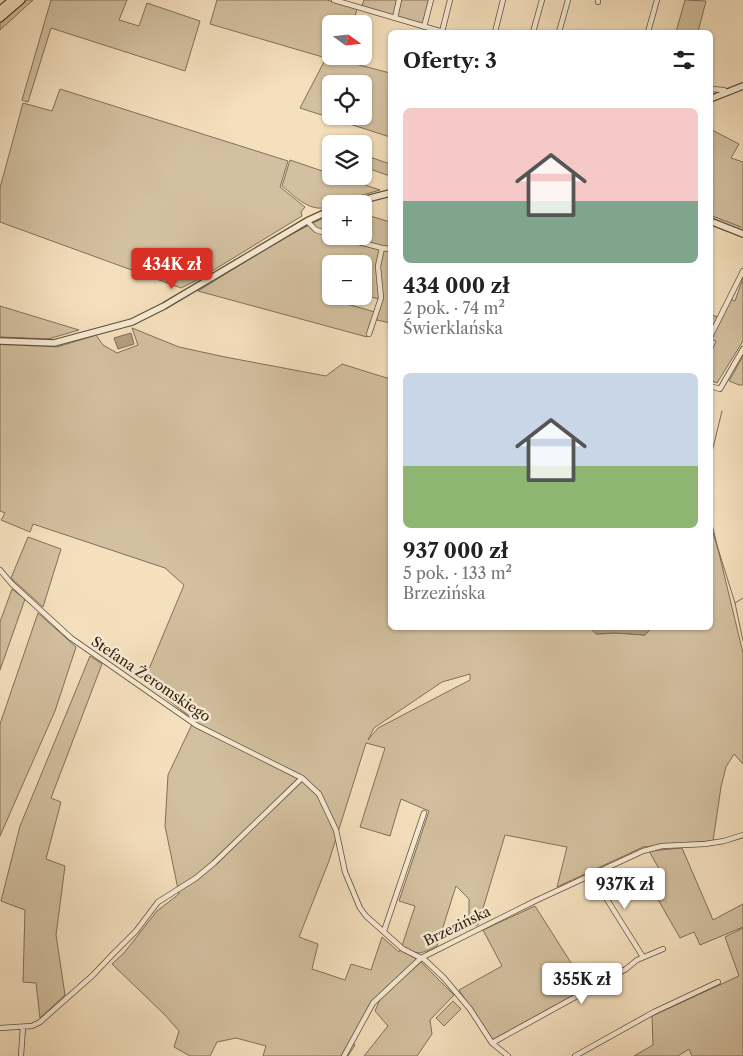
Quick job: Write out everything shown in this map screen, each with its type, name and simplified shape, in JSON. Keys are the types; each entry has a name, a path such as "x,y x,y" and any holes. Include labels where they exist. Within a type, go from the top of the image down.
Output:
{"main road":[{"path":"0,10 12,0"},
{"path":"0,18 21,0"}],"street":[{"path":"334,0 435,30"},
{"path":"395,18 399,0"},
{"path":"424,27 431,0"},
{"path":"442,30 450,0"},
{"path":"496,30 503,0"},
{"path":"534,30 542,0"},
{"path":"560,30 568,0"},
{"path":"649,30 657,0"},
{"path":"713,98 743,86"},
{"path":"713,89 724,90 726,92"},
{"path":"372,198 388,194"},
{"path":"0,341 54,343 132,322 171,302 307,221 322,214"},
{"path":"307,221 316,230 322,232"},
{"path":"713,222 743,234"},
{"path":"370,245 388,249"},
{"path":"369,334 381,298 378,264 382,248"},
{"path":"713,331 743,271"},
{"path":"713,387 720,389 743,349"},
{"name":"Stefana Żeromskiego","path":"0,570 12,584 72,638 196,725 302,778 319,794 336,830 345,872 360,908 366,916 403,949 421,958 449,983 470,1009 492,1043 508,1056"},
{"path":"0,1028 36,1025 118,949 142,924 158,902 196,878 214,863 302,778"},
{"path":"384,931 424,812"},
{"name":"Brzezińska","path":"344,1056 373,1004 421,958 591,874 647,849 662,846 705,844 743,835"},
{"path":"591,874 643,957"},
{"path":"492,1043 626,969 643,957 663,949"},
{"path":"575,1056 654,1012 718,982"},
{"path":"21,1056 23,1027"}],"shaded area":[{"path":"27,0 33,0 0,30 0,23"},
{"path":"51,0 127,0 119,20 139,26 147,3 200,21 185,71 51,28 28,102 22,100"},
{"path":"217,0 327,0 357,9 355,15 322,15 322,57 210,24"},
{"path":"364,0 431,0 425,25 362,6"},
{"path":"685,0 706,1 699,30 677,30"},
{"path":"322,65 359,65 388,72 388,136 353,125 372,125 372,75 322,75 322,115 300,108"},
{"path":"60,89 288,161 280,187 305,207 301,212 302,216 181,288 0,222 0,188 23,103 52,111"},
{"path":"713,131 739,144 731,158 743,162 743,234 713,225"},
{"path":"372,158 388,163 388,175 372,170"},
{"path":"290,160 322,171 322,185 365,185 380,190 362,195 322,195 322,208 317,208 299,200 282,186"},
{"path":"372,216 388,221 388,323 373,319 367,337 198,291 280,240 322,219 322,245 372,245"},
{"path":"743,278 743,341 717,383 713,381 713,348 716,341 713,340 713,315 720,318 730,299 735,301"},
{"path":"0,306 79,330 48,339 0,337"},
{"path":"132,328 179,347 225,357 326,376 342,364 388,378 388,630 592,630 596,634 645,635 649,630 713,630 713,528 743,653 743,764 734,754 726,767 713,841 643,847 557,887 567,847 505,835 478,925 469,926 469,899 456,886 437,946 415,953 402,946 415,906 399,901 429,811 401,799 390,836 360,827 385,748 366,743 329,861 299,937 318,944 312,969 345,980 351,964 371,970 382,937 399,952 400,950 417,959 375,998 369,1006 351,1040 355,1045 348,1056 263,1056 266,1046 236,1038 217,1042 210,1056 190,1056 174,1047 179,1031 112,964 124,953 157,911 179,894 165,826 168,775 194,720 144,681 184,585 165,568 33,524 30,532 1,520 5,513 0,511 0,341 57,347 96,335 103,345 117,353 138,345","holes":["470,674 470,680 378,728 368,740 374,728 442,682"]},
{"path":"131,333 134,344 118,349 114,338"},
{"path":"743,356 743,385 739,385 729,381"},
{"path":"28,537 61,549 43,607 11,578"},
{"path":"12,589 25,599 0,670 0,622"},
{"path":"38,613 76,647 55,711 0,836 0,724"},
{"path":"592,630 649,630 645,635 596,634"},
{"path":"90,656 102,664 51,798 61,802 46,859 65,866 56,935 65,995 40,1018 36,983 23,982 25,910 1,901 20,826"},
{"path":"682,848 713,920 743,904 743,927 700,945 694,932 680,938 648,882 662,874 649,851"},
{"path":"535,906 587,988 492,1040 459,990 502,966 483,930"},
{"path":"743,928 743,1056 692,1056 689,1049 678,1056 634,1056 653,1045 652,1016 739,976 725,937"},
{"path":"421,962 454,995 430,1020 432,1034 417,1056 364,1056 388,1026 375,1011 381,997"},
{"path":"453,1001 461,1009 444,1026 436,1018"}],"waterway":[{"path":"713,216 741,227"},
{"path":"713,448 722,411"},
{"path":"713,533 735,603 743,641"},
{"path":"735,603 743,598"}]}
